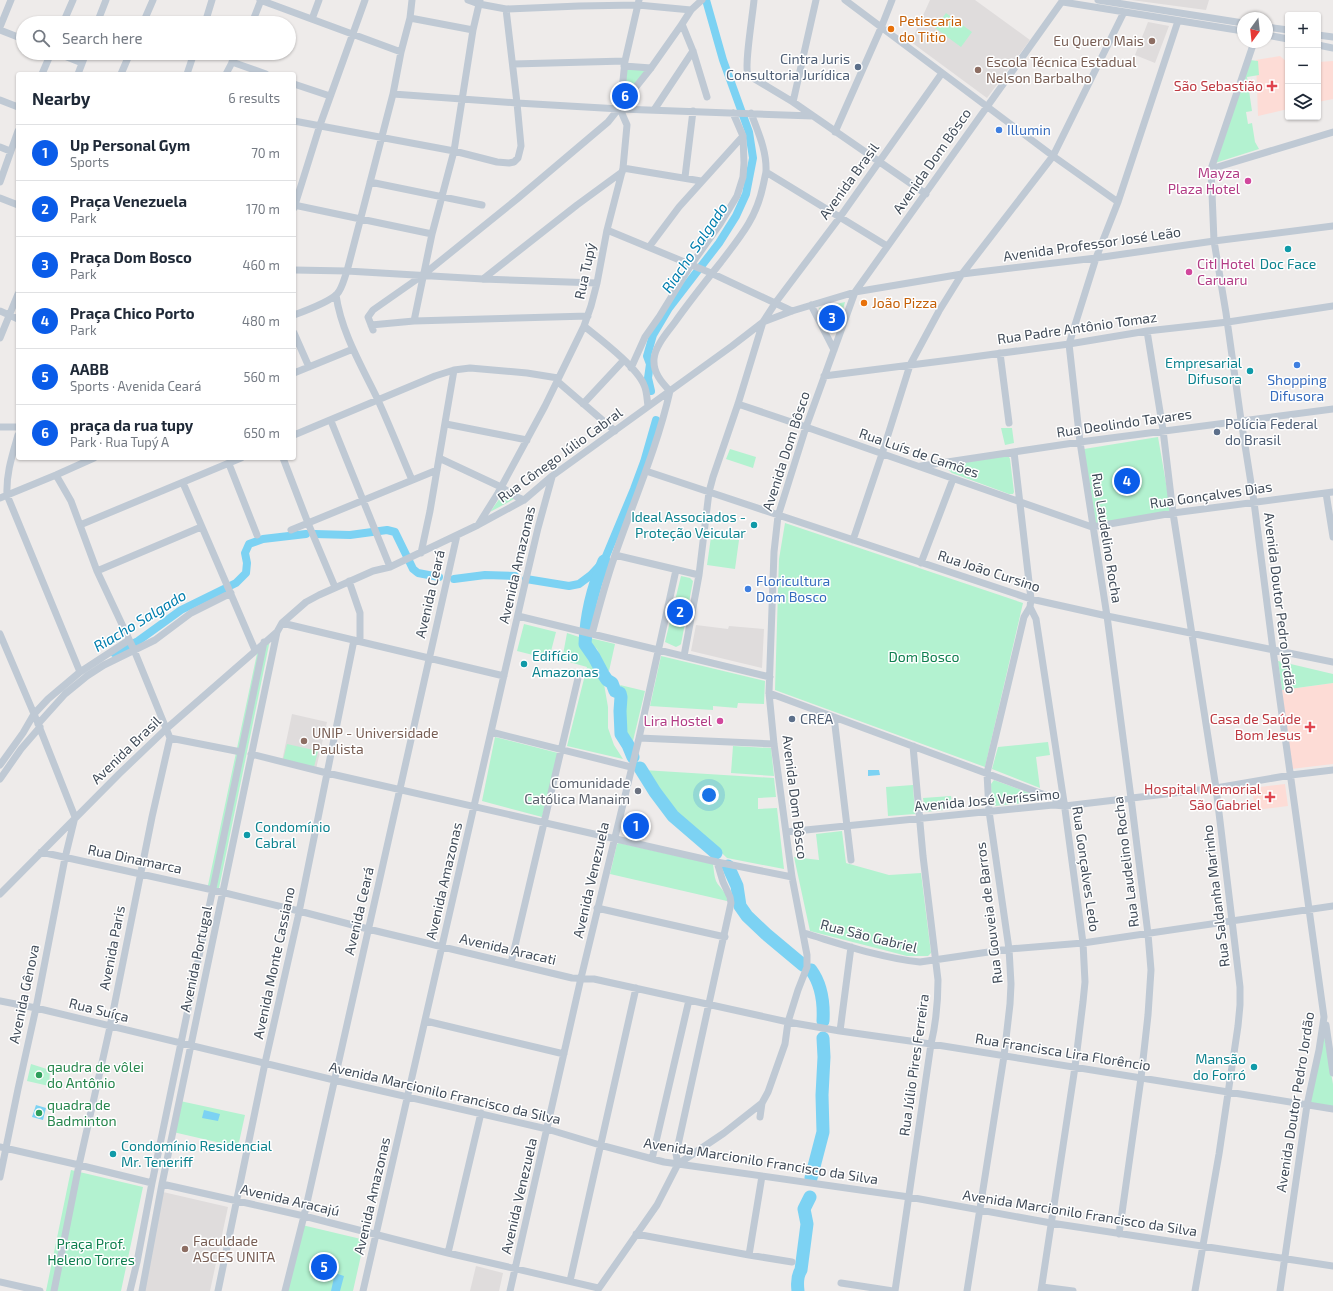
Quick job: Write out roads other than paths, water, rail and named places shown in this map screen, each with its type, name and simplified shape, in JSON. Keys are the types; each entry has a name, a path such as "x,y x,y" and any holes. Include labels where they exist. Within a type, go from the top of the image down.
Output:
{"street":[{"path":"0,27 11,0"},
{"path":"66,16 73,0"},
{"path":"100,16 106,0"},
{"path":"146,16 153,0"},
{"path":"207,16 212,0"},
{"path":"255,16 261,0 401,52"},
{"path":"312,19 319,0"},
{"path":"296,200 330,96 365,0"},
{"path":"296,314 312,308 336,295 347,271 393,94 401,52 410,18 412,0"},
{"path":"468,0 506,9 580,3 639,3 691,10"},
{"path":"754,0 746,72 748,75 793,102 926,194"},
{"path":"793,102 816,0"},
{"path":"845,0 1052,156 1118,202"},
{"path":"835,132 892,0"},
{"path":"1098,0 1237,22"},
{"path":"588,316 414,321 372,327 368,317 373,310 423,275 518,199 602,127 620,109 651,68 691,10 701,1"},
{"path":"1063,1 1237,30"},
{"name":"Avenida Dom Bôsco","path":"762,1103 768,1092 785,1044 788,1022 807,967 804,933 792,877 774,744 769,693 772,645 774,552 778,516 806,427 855,292 926,194 986,106 1063,1"},
{"path":"414,321 432,234 454,151 473,30 479,2"},
{"name":"Rua Tupý","path":"478,526 527,440 588,316 597,283 607,230 622,170 627,125 620,109 624,64 639,3"},
{"path":"296,121 454,151 497,162 514,162 518,158 521,146 518,103 506,9"},
{"path":"854,540 910,365 939,311 962,274 1052,156 1124,12"},
{"path":"410,18 473,30"},
{"path":"1070,344 1096,258 1118,202 1178,21"},
{"path":"682,24 707,97"},
{"path":"1273,28 1285,30"},
{"path":"0,30 16,36"},
{"path":"1321,35 1333,37"},
{"path":"1273,36 1285,38"},
{"path":"1321,46 1333,48"},
{"name":"Avenida Doutor Pedro Jordão","path":"1252,48 1211,170 1214,240 1228,322 1254,502 1324,1017 1319,1050 1307,1105 1280,1291"},
{"path":"654,110 692,51"},
{"path":"43,72 48,60"},
{"path":"74,60 82,63"},
{"path":"79,72 83,60"},
{"path":"122,72 127,60"},
{"path":"188,72 192,60"},
{"path":"227,72 232,62 260,72"},
{"path":"513,64 624,64 651,68"},
{"name":"Avenida Brasil","path":"776,302 840,216 942,73"},
{"path":"296,85 330,96"},
{"path":"393,94 620,109 813,116"},
{"path":"0,100 16,107"},
{"path":"685,177 693,111"},
{"path":"631,368 645,337 737,196 743,177 744,163 742,136 733,113"},
{"path":"590,633 615,555 656,442 670,391 660,380 655,369 654,358 658,348 674,324 744,232 755,211 766,172 762,142 750,113"},
{"path":"1211,170 1333,132"},
{"path":"649,247 679,207 742,136"},
{"path":"0,182 16,138"},
{"path":"0,147 10,151"},
{"path":"483,279 622,170 685,177 701,181"},
{"path":"766,172 887,246"},
{"path":"370,182 482,205"},
{"path":"0,198 16,204"},
{"path":"296,206 432,234"},
{"name":"Avenida Professor José Leão","path":"855,292 962,274 1096,258 1214,240 1333,226"},
{"path":"607,230 712,273 776,302 792,311"},
{"path":"296,270 347,271 483,279 597,283"},
{"name":"Rua Cônego Júlio Cabral","path":"277,632 282,623 306,602 349,581 373,571 390,567 421,553 478,526 524,500 552,476 763,322 792,311 855,292"},
{"path":"336,295 353,349 378,399 412,480"},
{"path":"0,338 16,299"},
{"name":"Rua Cônego Júlio Cabral","path":"763,322 776,302"},
{"path":"811,305 834,350"},
{"name":"Rua Padre Antônio Tomaz","path":"824,376 1070,344 1147,331 1228,322 1333,306"},
{"path":"0,311 16,318"},
{"path":"684,656 699,575 709,492 763,322"},
{"path":"584,326 624,360 639,375 645,386 649,406"},
{"name":"Rua Saldanha Marinho","path":"1147,331 1163,430 1173,513 1216,788 1240,987 1238,1026 1229,1091 1195,1291"},
{"path":"296,338 308,367"},
{"name":"Rua Laudelino Rocha","path":"1070,344 1080,442 1107,616 1148,934 1151,970 1141,1078 1119,1234"},
{"path":"296,372 353,349"},
{"path":"1000,353 1009,423"},
{"path":"583,404 624,360"},
{"path":"296,434 435,376 454,370 470,368 528,373 557,380 615,431"},
{"path":"421,553 446,424 454,370"},
{"name":"Rua Luís de Camões","path":"738,404 1092,527"},
{"name":"Rua Deolindo Tavares","path":"919,467 1163,430 1333,409"},
{"path":"330,421 390,567"},
{"path":"446,424 527,440"},
{"path":"0,426 16,427"},
{"path":"16,443 6,482 7,495 80,672"},
{"name":"Rua Gonçalves Ledo","path":"1014,452 1031,603 1036,619 1084,943 1085,982 1075,1067 1041,1289"},
{"path":"439,458 501,487 524,500"},
{"path":"0,498 90,460"},
{"path":"80,525 237,460"},
{"path":"284,460 335,587"},
{"path":"229,464 257,535"},
{"path":"291,530 436,470"},
{"name":"Rua João Cursino","path":"646,472 854,540 1031,603 1107,616 1333,662"},
{"path":"56,475 71,502 97,571 132,645 170,738 241,752"},
{"name":"Avenida Amazonas","path":"363,1291 538,528 552,476"},
{"path":"921,563 953,479"},
{"path":"183,483 201,528 226,580 255,650"},
{"path":"1330,492 1333,537"},
{"name":"Rua Gonçalves Dias","path":"1092,527 1173,513 1330,492"},
{"path":"97,571 201,528"},
{"name":"Avenida Ceará","path":"285,1291 304,1216 457,536"},
{"path":"615,555 699,575"},
{"name":"Avenida Venezuela","path":"510,1291 597,908 639,738 676,570"},
{"name":"Avenida Monte Cassiano","path":"218,1291 327,773 357,641 360,613 349,581"},
{"path":"0,779 21,749 37,720 56,691 80,672 132,645 155,640 201,607 230,592"},
{"name":"Rua Gouveia de Barros","path":"967,1291 1004,1056 1011,991 1009,949 990,811 987,773 1024,617 1031,603"},
{"path":"518,616 770,677"},
{"path":"282,623 504,676"},
{"name":"Avenida Brasil","path":"0,894 75,817 166,729 277,632"},
{"name":"Avenida Portugal","path":"142,1291 162,1184 277,632"},
{"path":"0,634 37,720 75,817"},
{"name":"Avenida Portugal","path":"130,1291 264,642"},
{"path":"0,765 23,733 37,720 76,685 132,645"},
{"path":"511,963 579,674"},
{"path":"769,693 987,773 1064,804"},
{"path":"834,717 851,860"},
{"path":"491,732 631,767"},
{"name":"Avenida Paris","path":"54,1291 79,1165 110,1026 140,873 170,738"},
{"path":"639,738 774,744"},
{"name":"Rua Júlio Pires Ferreira","path":"894,1291 938,998 936,960 926,887 913,746"},
{"path":"251,754 327,773 717,862 792,877"},
{"name":"Avenida José Veríssimo","path":"786,832 1131,798 1216,788 1291,775 1333,770"},
{"name":"Avenida Gênova","path":"0,1177 3,1148 36,1008 65,858 75,817"},
{"name":"Rua Dinamarca","path":"41,852 224,892"},
{"path":"678,1164 676,1154 725,937 731,903 717,862"},
{"name":"Avenida Aracati","path":"224,892 299,910 368,929 572,978 581,978 636,988 788,1022"},
{"name":"Rua São Gabriel","path":"804,933 906,961 920,962 1009,949 1084,943 1333,906"},
{"path":"597,908 725,937"},
{"path":"840,1031 851,947"},
{"path":"570,1281 636,988"},
{"path":"652,1159 689,1000"},
{"name":"Rua Suíça","path":"0,1001 36,1008 191,1046"},
{"path":"1324,1017 1333,1073"},
{"path":"426,1021 564,1054"},
{"name":"Rua Francisca Lira Florêncio","path":"788,1022 1229,1091 1333,1109"},
{"name":"Avenida Marcionilo Francisco da Silva","path":"191,1046 547,1129 652,1159 909,1197 1051,1223 1333,1266"},
{"path":"597,1290 657,1205 678,1164 724,1133 762,1103"},
{"path":"760,1117 762,1103"},
{"path":"448,1253 481,1113"},
{"path":"3,1148 152,1183"},
{"path":"749,1255 762,1176"},
{"name":"Avenida Aracajú","path":"162,1184 304,1216 448,1253 570,1281 597,1290"},
{"path":"636,1234 792,1262"},
{"path":"0,1282 40,1291"},
{"path":"841,1283 894,1291"},
{"path":"1041,1289 1073,1291"}],"water":[{"path":"868,770 879,770 880,775 868,776"},
{"name":"quadra de Badminton","path":"36,1105 46,1108 43,1120 32,1117"},
{"path":"204,1110 220,1114 218,1121 202,1118"},
{"path":"335,1273 344,1276 340,1291 331,1291"}],"waterway":[{"name":"Riacho Salgado","path":"651,391 648,378 650,364 647,356 653,335 669,308 719,243 736,216 746,194 753,158 749,132 723,60 706,0"},
{"name":"Riacho Salgado","path":"526,579 569,586 579,584 591,575 604,561 644,462 656,420"},
{"name":"Riacho Salgado","path":"314,534 350,535 387,530 395,532 413,569 418,573 439,577"},
{"name":"Riacho Salgado","path":"114,653 138,641 181,610 236,583 246,573 247,563 245,553 249,544 263,539 306,534"},
{"path":"604,561 591,602 585,644 607,680 612,683 615,691 620,693 621,734 633,757"},
{"name":"Riacho Salgado","path":"454,579 485,575 515,576"},
{"path":"640,768 655,792 673,816 716,853"},
{"path":"728,866 737,886 740,906 747,916 803,965"},
{"path":"811,970 818,982 822,994 823,1021"},
{"path":"811,1178 823,1132 823,1038"},
{"path":"798,1291 797,1285 801,1270 807,1224 804,1209 810,1197"}],"place":[{"name":"Petiscaria do Titio","path":"891,29"},
{"name":"Eu Quero Mais","path":"1152,41"},
{"name":"Cintra Juris Consultoria Jurídica","path":"858,67"},
{"name":"Escola Técnica Estadual Nelson Barbalho","path":"978,70"},
{"name":"São Sebastião","path":"1272,86"},
{"name":"praça da rua tupy","path":"625,96"},
{"name":"Illumin","path":"999,130"},
{"name":"Mayza Plaza Hotel","path":"1248,181"},
{"name":"Doc Face","path":"1288,249"},
{"name":"CitI Hotel Caruaru","path":"1189,272"},
{"name":"João Pizza","path":"864,303"},
{"name":"Praça Dom Bosco","path":"832,318"},
{"name":"Shopping Difusora","path":"1297,365"},
{"name":"Empresarial Difusora","path":"1250,371"},
{"name":"Polícia Federal do Brasil","path":"1217,432"},
{"name":"Praça Chico Porto","path":"1127,481"},
{"name":"Ideal Associados - Proteção Veicular","path":"754,525"},
{"name":"Floricultura Dom Bosco","path":"748,589"},
{"name":"Praça Venezuela","path":"680,612"},
{"name":"Edifício Amazonas","path":"524,664"},
{"name":"CREA","path":"792,719"},
{"name":"Lira Hostel","path":"720,721"},
{"name":"Casa de Saúde Bom Jesus","path":"1310,727"},
{"name":"UNIP - Universidade Paulista","path":"304,741"},
{"name":"Comunidade Católica Manaim","path":"638,791"},
{"name":"Hospital Memorial São Gabriel","path":"1270,797"},
{"name":"Up Personal Gym","path":"636,826"},
{"name":"Condomínio Cabral","path":"247,835"},
{"name":"Mansão do Forró","path":"1254,1067"},
{"name":"qaudra de vôlei do Antônio","path":"39,1075"},
{"name":"quadra de Badminton","path":"39,1113"},
{"name":"Condomínio Residencial Mr. Teneriff","path":"113,1154"},
{"name":"Faculdade ASCES UNITA","path":"185,1249"},
{"name":"AABB","path":"324,1267"}],"park label":[{"name":"Dom Bosco","path":"924,657"},
{"name":"Praça Prof. Heleno Torres","path":"91,1252"}]}
